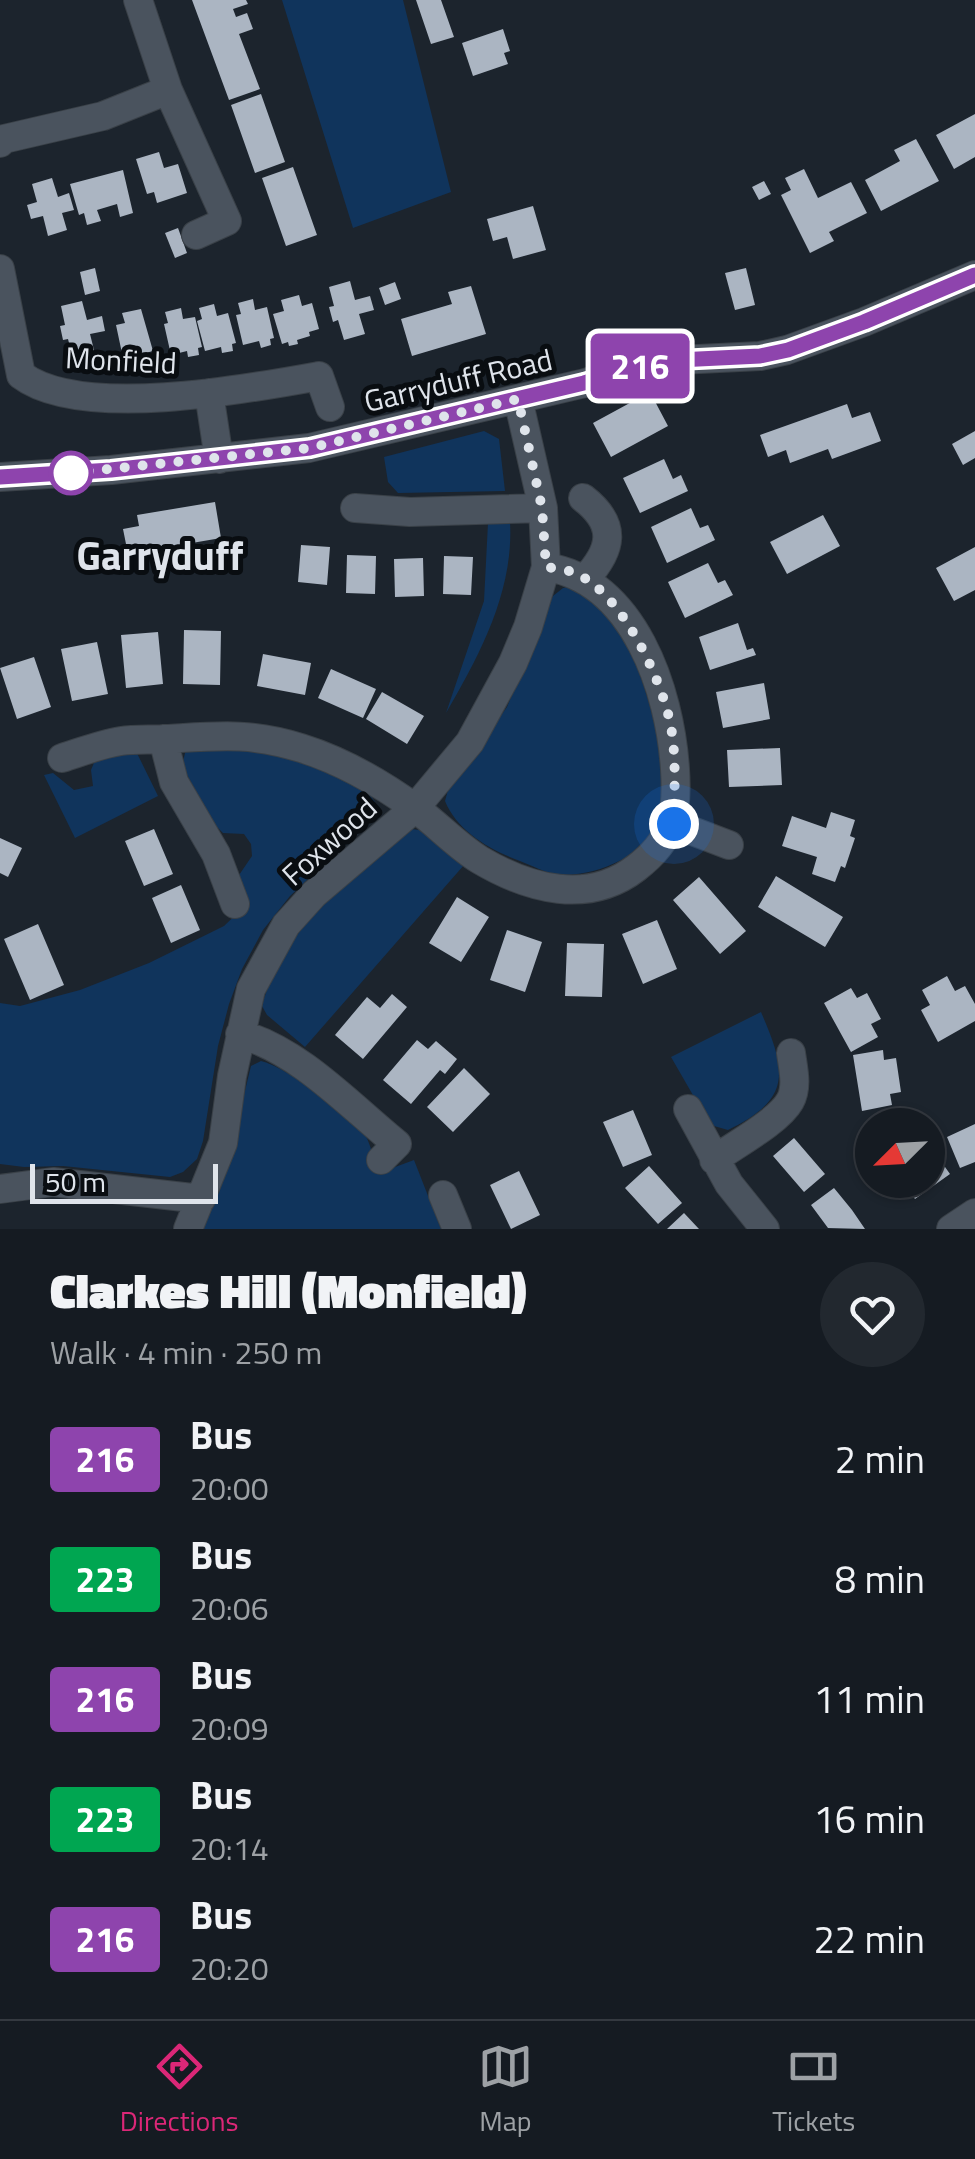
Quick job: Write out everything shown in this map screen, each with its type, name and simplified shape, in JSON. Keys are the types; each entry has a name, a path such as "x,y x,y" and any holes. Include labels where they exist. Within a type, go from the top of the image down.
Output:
{"street":[{"path":"138,0 168,90 227,221 196,235"},
{"path":"0,143 103,116 168,90"},
{"name":"Monfield","path":"0,269 21,374 37,387 157,400 318,376 330,407"},
{"name":"Garryduff Road","path":"0,477 43,476 310,448 648,365 760,356 788,350 880,316 975,275"},
{"name":"Monfield","path":"208,394 219,458"},
{"name":"Foxwood","path":"188,1229 223,1143 251,989 286,925 314,894 416,808 470,742 528,627 546,567 542,508 518,399"},
{"path":"583,498 596,508 609,537 603,559 585,578"},
{"path":"355,508 410,512 542,508"},
{"path":"546,567 585,578 621,611 652,668 670,721 675,772 674,824 730,845"},
{"name":"Foxwood","path":"62,758 121,741 238,734 299,747 348,764 416,808 478,859 526,882 575,891 616,883 654,855 674,824"},
{"path":"164,739 174,782 216,854 236,904"},
{"path":"240,1034 266,1041 295,1061 397,1144 381,1160"},
{"path":"714,1160 791,1100 795,1078 791,1053"},
{"path":"688,1108 714,1160 766,1229"},
{"path":"0,1189 53,1182 200,1199"},
{"path":"443,1195 456,1229"},
{"path":"950,1229 975,1213"}],"shaded area":[{"path":"282,0 403,0 451,192 353,228"},
{"path":"484,431 499,439 505,491 398,493 388,482 384,457"},
{"path":"510,522 506,573 492,622 446,713 484,601 488,523"},
{"path":"573,586 609,613 632,655 659,747 664,803 659,823 641,846 615,863 569,875 546,872 486,845 466,830 445,801 448,790 507,707 553,596"},
{"path":"234,744 331,769 364,789 375,802 365,826 290,896 263,930 242,969 218,1046 197,1159 183,1172 170,1177 0,1164 0,1003 20,1006 80,990 149,963 224,926 249,902 237,878 252,856 251,844 244,834 223,833 215,825 182,766 186,749"},
{"path":"134,747 158,796 75,838 44,775 53,773 74,790 93,786 91,770 96,758"},
{"path":"411,829 419,830 464,865 305,1047 267,1015 262,1006 273,977 303,927 322,906"},
{"path":"761,1012 779,1068 773,1095 764,1107 728,1130 714,1126 671,1057"},
{"path":"261,1061 301,1082 347,1115 365,1135 379,1173 414,1160 441,1229 202,1229 224,1169 251,1066"}],"building":[{"path":"192,0 246,0 248,4 233,9 236,17 247,13 253,29 239,34 260,89 229,100"},
{"path":"416,0 441,0 454,37 431,44"},
{"path":"503,29 510,51 504,53 508,64 473,76 462,43"},
{"path":"261,94 285,162 255,173 231,105"},
{"path":"975,114 975,157 954,169 936,135"},
{"path":"916,139 939,181 881,211 865,180 900,161 894,150"},
{"path":"159,152 164,168 178,164 187,193 157,203 154,192 147,194 136,159"},
{"path":"293,167 317,235 286,246 262,178"},
{"path":"804,169 818,198 851,182 867,213 829,232 834,241 810,253 781,195 791,190 785,178"},
{"path":"123,170 133,213 120,217 117,204 97,210 101,221 87,225 84,213 79,215 70,184"},
{"path":"52,178 58,197 69,193 74,210 62,213 67,230 48,236 43,216 31,219 27,205 37,202 32,184"},
{"path":"764,181 771,194 759,200 752,187"},
{"path":"533,206 546,250 513,259 507,237 493,241 487,219"},
{"path":"178,228 187,253 175,258 165,233"},
{"path":"95,268 100,291 85,295 80,272"},
{"path":"746,268 755,305 735,310 725,273"},
{"path":"350,281 355,300 370,296 374,310 359,314 365,334 344,340 338,320 333,322 329,287"},
{"path":"395,282 401,299 385,305 379,288"},
{"path":"471,286 486,334 412,356 401,319 452,304 448,292"},
{"path":"299,295 302,306 312,303 319,329 289,346 288,342 282,344 273,314 284,311 281,300"},
{"path":"253,299 255,310 267,307 274,338 270,339 271,345 261,348 259,341 243,345 236,315 241,314 238,303"},
{"path":"82,301 87,320 102,316 105,331 90,334 95,354 73,359 68,339 63,340 61,306"},
{"path":"214,304 217,316 228,313 236,343 232,344 233,351 222,353 221,347 205,351 197,321 202,319 199,308"},
{"path":"181,308 183,319 195,317 202,347 198,348 199,355 188,357 187,351 171,355 165,312"},
{"path":"141,309 153,351 138,355 139,360 129,363 128,357 123,358 116,325 125,323 122,313"},
{"path":"650,392 668,426 611,457 593,423"},
{"path":"847,404 852,418 870,412 881,441 832,459 828,449 790,463 786,450 768,457 760,435"},
{"path":"975,431 975,458 963,465 952,444"},
{"path":"664,459 673,479 681,475 688,491 640,513 623,478"},
{"path":"215,502 221,538 128,554 123,529 139,526 137,515"},
{"path":"691,508 700,528 708,525 715,540 667,563 651,527"},
{"path":"823,515 840,546 787,574 770,542"},
{"path":"301,545 330,547 327,585 298,582"},
{"path":"975,547 975,590 954,601 936,568"},
{"path":"347,555 376,556 375,594 346,593"},
{"path":"444,556 473,557 471,595 443,594"},
{"path":"423,558 424,596 395,597 394,559"},
{"path":"708,563 718,583 725,580 733,595 685,618 668,582"},
{"path":"738,623 747,650 753,648 756,655 710,670 699,637"},
{"path":"184,630 221,631 220,685 183,684"},
{"path":"158,632 163,684 126,688 121,635"},
{"path":"97,642 108,694 72,701 61,649"},
{"path":"263,654 311,663 305,695 257,686"},
{"path":"34,657 51,707 17,719 0,668"},
{"path":"331,669 376,689 363,718 318,698"},
{"path":"764,683 770,719 723,728 716,692"},
{"path":"382,692 424,716 407,744 366,719"},
{"path":"780,748 782,785 729,787 727,750"},
{"path":"831,812 855,820 850,836 855,838 845,868 841,866 835,882 812,874 817,857 782,846 792,816 826,828"},
{"path":"154,829 173,874 144,886 125,841"},
{"path":"0,838 22,848 8,877 0,873"},
{"path":"776,876 843,917 825,947 758,907"},
{"path":"699,877 746,931 720,954 673,900"},
{"path":"181,885 200,930 171,943 152,898"},
{"path":"457,897 489,917 461,962 429,943"},
{"path":"657,920 677,969 643,984 622,934"},
{"path":"38,924 64,985 30,1000 4,939"},
{"path":"507,930 542,942 525,992 490,980"},
{"path":"567,943 604,944 602,997 565,996"},
{"path":"947,976 955,991 965,986 975,1004 975,1021 938,1042 921,1010 930,1005 922,990"},
{"path":"851,988 857,998 867,993 881,1019 871,1024 878,1037 851,1052 824,1003"},
{"path":"392,994 407,1007 363,1059 335,1035 367,997 380,1008"},
{"path":"417,1040 428,1049 436,1041 457,1059 445,1074 440,1070 411,1104 383,1080"},
{"path":"883,1050 884,1060 896,1058 901,1092 890,1094 892,1105 862,1108 853,1055"},
{"path":"464,1068 490,1094 453,1132 427,1107"},
{"path":"633,1110 652,1155 623,1167 603,1122"},
{"path":"975,1124 975,1162 960,1168 947,1137"},
{"path":"794,1138 825,1174 804,1192 773,1156"},
{"path":"649,1166 682,1203 658,1224 625,1188"},
{"path":"519,1171 540,1215 511,1229 490,1185"},
{"path":"834,1188 865,1229 828,1228 811,1205"},
{"path":"684,1213 699,1229 667,1229"}],"bus line":[{"name":"216","path":"0,477 111,470 310,448 633,368 678,360 760,356 826,338 975,275"}],"district":[{"name":"Garryduff","path":"160,555"}],"route":[{"path":"71,473 310,448 518,399 542,508 546,567 585,578 621,611 652,668 670,721 675,772 674,824"}]}
